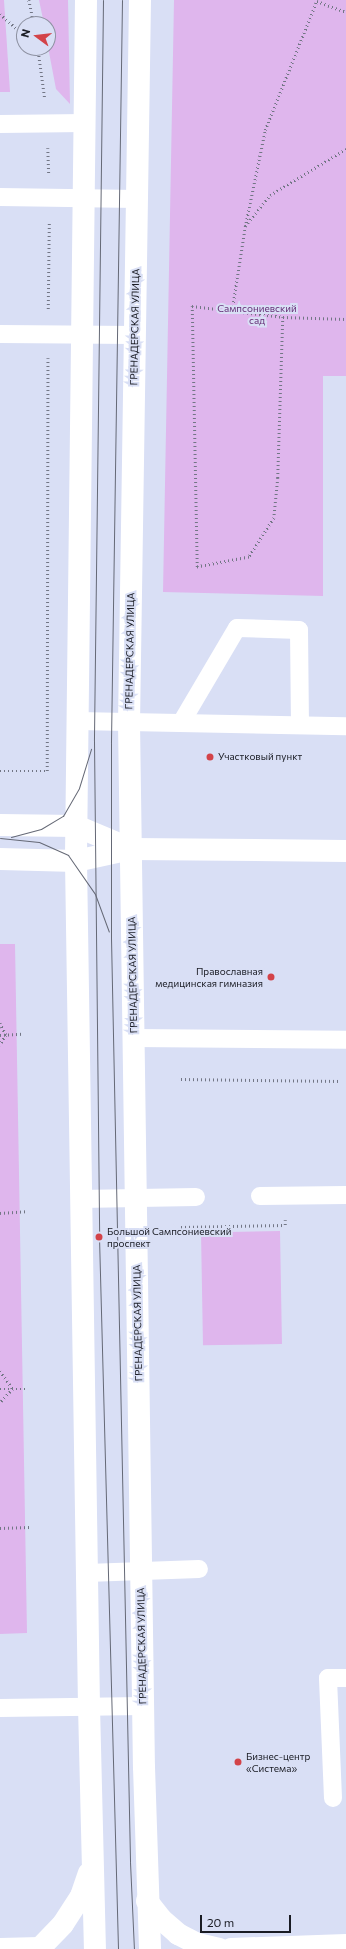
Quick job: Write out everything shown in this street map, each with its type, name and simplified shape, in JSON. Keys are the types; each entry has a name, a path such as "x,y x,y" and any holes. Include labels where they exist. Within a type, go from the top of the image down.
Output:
{"street":[{"path":"86,0 76,861 80,1199 92,1864 95,1949"},
{"name":"ГРЕНАДЕРСКАЯ УЛИЦА","path":"140,0 129,722 143,1706 147,1902 150,1949"},
{"path":"0,825 76,826 131,849"},
{"path":"0,859 76,861 131,849 346,851"},
{"path":"0,1949 41,1948 63,1924 81,1896 92,1864"},
{"path":"147,1902 161,1919 178,1934 198,1944 219,1949"},
{"path":"232,1949 346,1945"}],"lane":[{"path":"0,124 85,123"},
{"path":"0,197 137,199"},
{"path":"0,334 135,336"},
{"path":"181,723 238,628 299,630 300,725"},
{"path":"77,721 346,726"},
{"path":"134,1038 346,1040"},
{"path":"260,1196 346,1195"},
{"path":"80,1199 196,1197"},
{"path":"87,1573 199,1569"},
{"path":"333,1798 328,1678 346,1678"},
{"path":"0,1708 143,1706"}],"path":[{"path":"29,0 32,16"},
{"path":"232,310 245,227 265,130 298,43 317,1 346,12"},
{"path":"0,14 16,28"},
{"path":"0,771 47,771 49,198 48,124 39,56"},
{"path":"245,227 270,195 346,149"},
{"path":"283,317 278,478 274,518 249,557 197,566 192,306 283,317 346,319"},
{"path":"0,1023 6,1035"},
{"path":"0,1036 22,1034"},
{"path":"0,1045 6,1035"},
{"path":"181,1079 341,1080"},
{"path":"181,1227 285,1225 285,1196"},
{"path":"0,1213 26,1211"},
{"path":"0,1371 13,1389"},
{"path":"0,1389 28,1389"},
{"path":"0,1402 13,1389"},
{"path":"0,1528 30,1527"}],"green space":[{"path":"0,0 4,0 10,92 0,92"},
{"path":"39,0 68,0 70,104 56,89 50,56 56,56 56,16 42,16"},
{"name":"Сампсониевский сад","path":"174,0 346,0 346,376 323,376 323,596 163,592"},
{"path":"0,944 15,944 27,1633 0,1634"},
{"path":"280,1231 282,1344 203,1345 201,1232"}],"tram line":[{"path":"103,0 94,741 99,1237 118,1949"},
{"path":"122,0 111,743 111,938 130,1862 134,1949"},
{"path":"11,837 41,829 63,816 79,788 91,749"},
{"path":"0,838 39,842 68,855 95,894 109,932"}],"place":[{"name":"Участковый пункт","path":"210,757"},
{"name":"Православная медицинская гимназия","path":"271,977"},
{"name":"Большой Сампсониевский проспект","path":"99,1237"},
{"name":"Бизнес-центр «Система»","path":"238,1762"}]}
